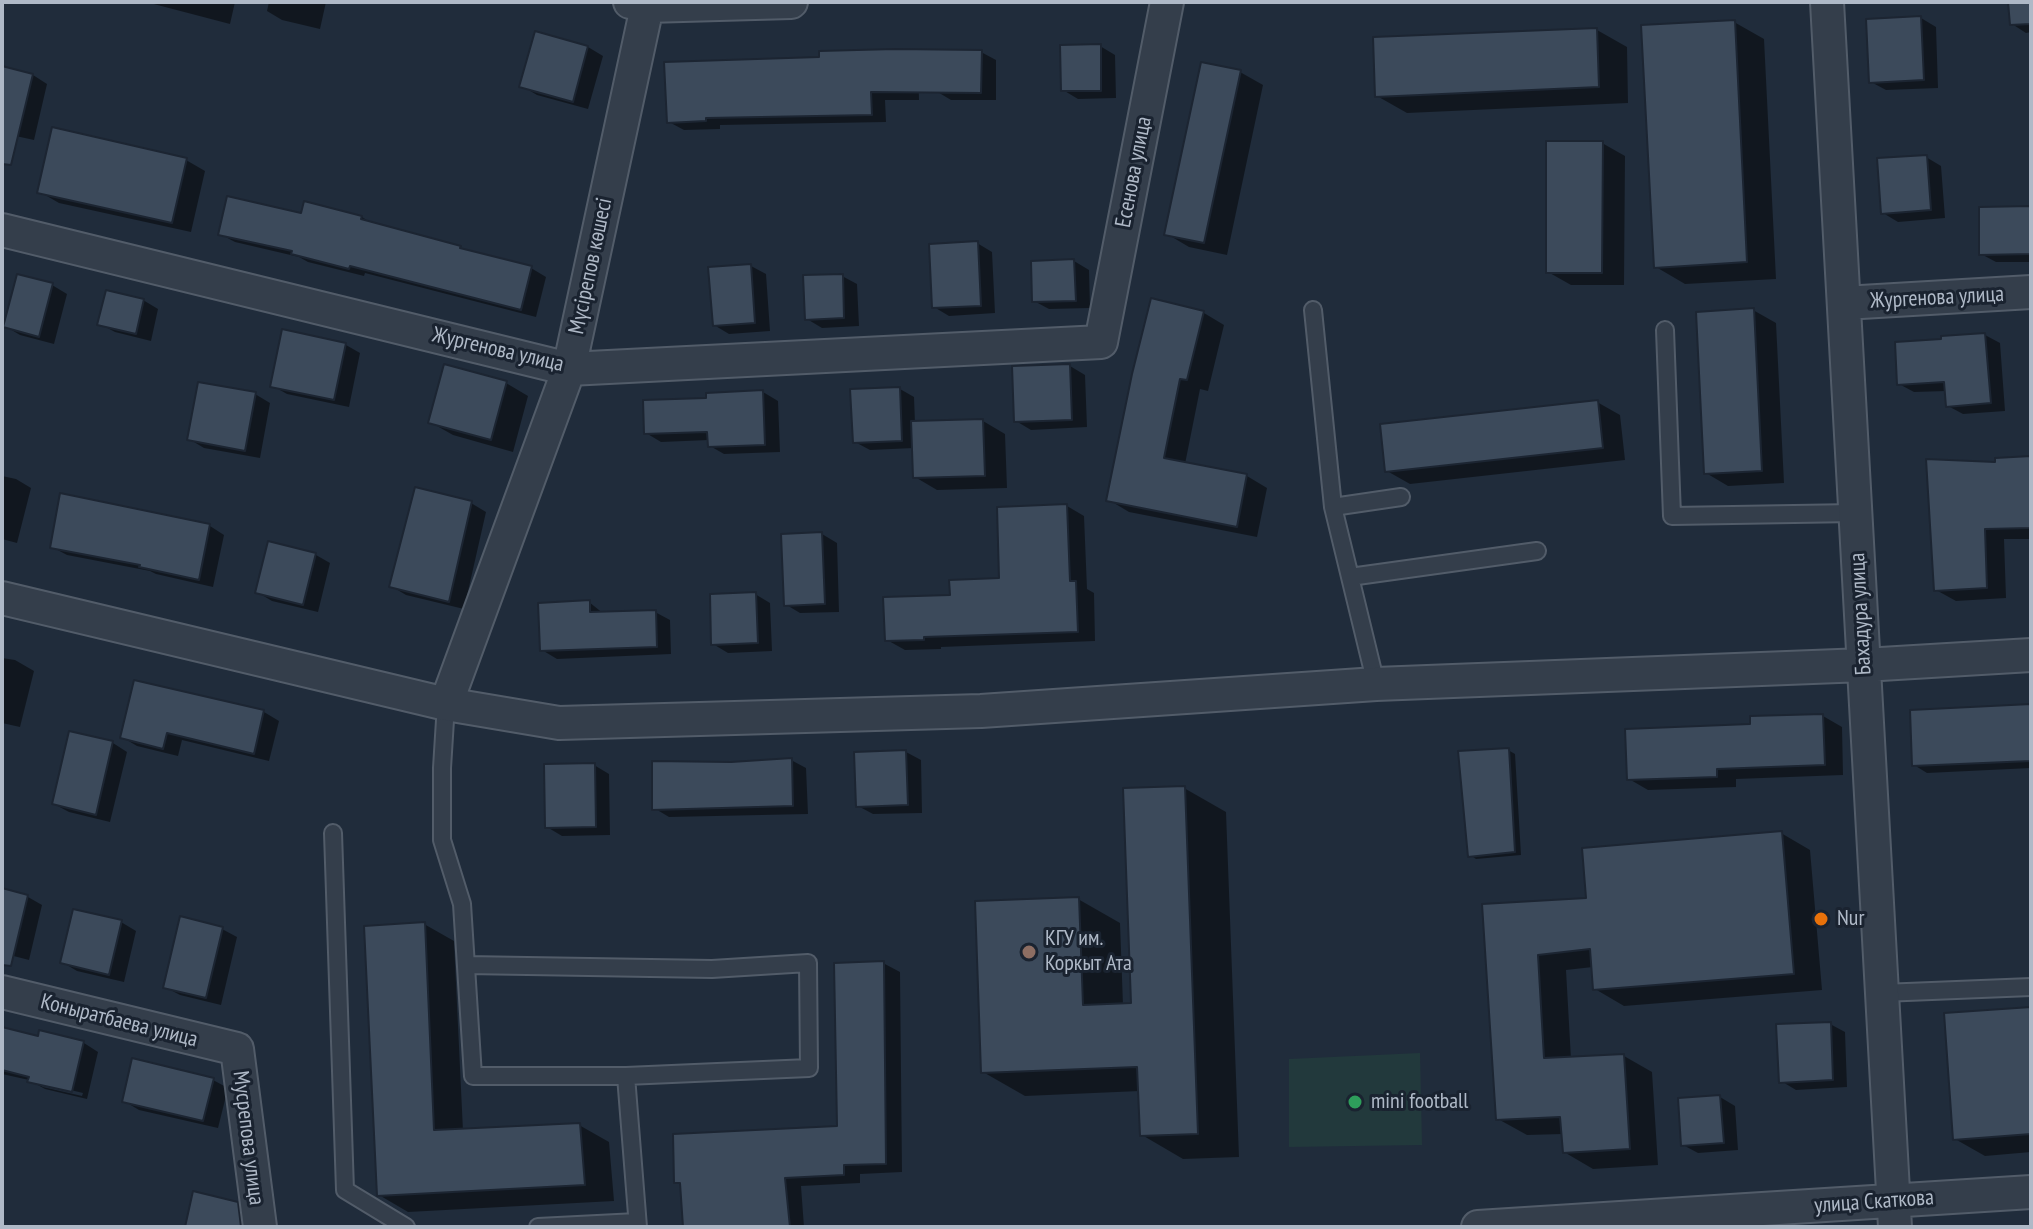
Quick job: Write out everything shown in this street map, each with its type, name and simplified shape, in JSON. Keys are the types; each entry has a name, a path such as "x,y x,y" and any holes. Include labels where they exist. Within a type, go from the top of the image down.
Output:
{"street":[{"path":"642,3 791,2"},
{"name":"Есенова улица","path":"1101,342 1167,2"},
{"name":"Бахадура улица","path":"1827,2 1894,1214"},
{"name":"Мүсірепов көшесі","path":"446,704 569,369 642,3"},
{"name":"Жургенова улица","path":"2,230 569,369 1101,342"},
{"name":"Жургенова улица","path":"1844,303 2031,292"},
{"path":"2,598 446,704 559,723 981,711 1376,684 1864,665 2031,655"},
{"name":"Коныратбаева улица","path":"2,992 237,1049"},
{"name":"Мусрепова улица","path":"237,1049 260,1227"},
{"name":"улица Скаткова","path":"1478,1227 1894,1214 2031,1192"}],"lane":[{"path":"1313,310 1333,507 1376,684"},
{"path":"1665,330 1672,516 1855,513"},
{"path":"1333,507 1401,497"},
{"path":"1350,577 1537,551"},
{"path":"446,704 442,840 462,904 473,1076 626,1076 809,1068 808,963 683,969 466,965"},
{"path":"333,833 345,1190 406,1227"},
{"path":"1882,993 2031,987"},
{"path":"538,1227 637,1225 626,1076"}],"green space":[{"name":"mini football","path":"1420,1053 1422,1145 1289,1147 1289,1059"}],"building":[{"path":"2008,2 2031,2 2031,24 2010,25"},
{"path":"1921,16 1924,80 1869,83 1866,19"},
{"path":"1735,20 1747,262 1654,268 1641,25"},
{"path":"1597,28 1599,87 1375,97 1373,37"},
{"path":"535,31 588,46 573,102 519,87"},
{"path":"1101,44 1101,91 1061,91 1060,45"},
{"path":"982,50 981,93 871,92 872,115 706,118 706,121 667,123 664,62 819,57 819,51"},
{"path":"1201,62 1241,70 1204,243 1164,235"},
{"path":"2,66 33,74 11,165 2,164"},
{"path":"52,127 187,158 172,223 37,193"},
{"path":"1546,141 1603,141 1602,273 1546,273"},
{"path":"1927,155 1931,210 1881,214 1877,158"},
{"path":"227,196 301,213 304,201 460,248 532,266 521,310 218,235"},
{"path":"2031,206 2031,254 1979,255 1979,207"},
{"path":"978,241 981,306 932,308 929,244"},
{"path":"1074,259 1076,301 1032,302 1031,261"},
{"path":"751,264 755,323 713,326 708,267"},
{"path":"17,274 53,283 39,337 3,327"},
{"path":"843,274 844,318 805,320 803,275"},
{"path":"106,290 144,299 136,334 97,325"},
{"path":"1151,298 1204,311 1187,380 1180,379 1164,458 1247,474 1237,527 1106,501"},
{"path":"1754,308 1762,471 1704,474 1696,312"},
{"path":"282,329 346,343 334,400 270,387"},
{"path":"1985,333 1991,403 1946,407 1944,382 1897,385 1895,342"},
{"path":"444,364 507,381 491,440 428,423"},
{"path":"1070,364 1072,420 1014,422 1012,366"},
{"path":"198,382 256,392 245,451 187,440"},
{"path":"900,387 902,441 853,443 850,389"},
{"path":"763,390 765,445 708,447 707,432 644,434 643,400 706,398 706,393"},
{"path":"1598,400 1603,448 1385,472 1380,424"},
{"path":"983,419 985,476 913,478 911,421"},
{"path":"2031,456 2031,528 1985,529 1987,588 1934,591 1926,459 1995,462 1995,458"},
{"path":"415,487 472,501 449,602 389,587"},
{"path":"60,493 210,524 199,580 50,548"},
{"path":"1067,504 1070,581 1076,581 1078,632 885,641 883,597 950,595 949,580 999,578 997,507"},
{"path":"822,532 825,604 784,606 781,534"},
{"path":"268,541 316,553 303,605 255,593"},
{"path":"756,592 758,643 711,645 710,594"},
{"path":"590,600 590,612 656,610 657,647 540,651 538,603"},
{"path":"134,680 264,710 254,754 167,733 163,749 120,738"},
{"path":"2031,704 2031,761 1912,766 1910,710"},
{"path":"1823,714 1825,765 1717,769 1717,777 1627,780 1625,729 1750,724 1750,716"},
{"path":"69,731 113,741 96,815 52,804"},
{"path":"1509,748 1515,852 1468,857 1458,751"},
{"path":"906,750 908,805 856,807 854,752"},
{"path":"792,758 793,806 652,810 652,761 731,762"},
{"path":"595,763 596,827 545,828 544,764"},
{"name":"КГУ им. Коркыт Ата","path":"1185,786 1198,1134 1140,1136 1137,1067 981,1073 975,901 1079,897 1083,1005 1131,1003 1123,788"},
{"path":"1782,831 1794,974 1593,990 1590,949 1538,955 1544,1058 1624,1054 1630,1149 1563,1153 1560,1117 1496,1120 1482,904 1586,898 1582,848"},
{"path":"2,888 28,895 11,966 2,965"},
{"path":"73,909 122,920 109,975 60,963"},
{"path":"180,916 223,927 206,998 163,988"},
{"path":"425,922 434,1130 580,1123 585,1185 377,1196 364,926"},
{"path":"884,961 886,1164 844,1165 844,1175 785,1178 790,1227 683,1227 680,1183 674,1183 673,1134 837,1126 834,963"},
{"path":"2031,1007 2031,1134 1953,1140 1944,1013"},
{"path":"1831,1022 1833,1080 1779,1083 1776,1024"},
{"path":"2,1027 38,1036 39,1030 84,1041 72,1092 27,1082 29,1077 2,1070"},
{"path":"132,1058 214,1078 203,1121 122,1102"},
{"path":"1720,1095 1724,1143 1681,1146 1678,1098"},
{"path":"193,1191 238,1202 241,1227 185,1227"}],"place":[{"name":"Nur","path":"1821,919"},
{"name":"КГУ им. Коркыт Ата","path":"1029,952"},
{"name":"mini football","path":"1355,1102"}]}
